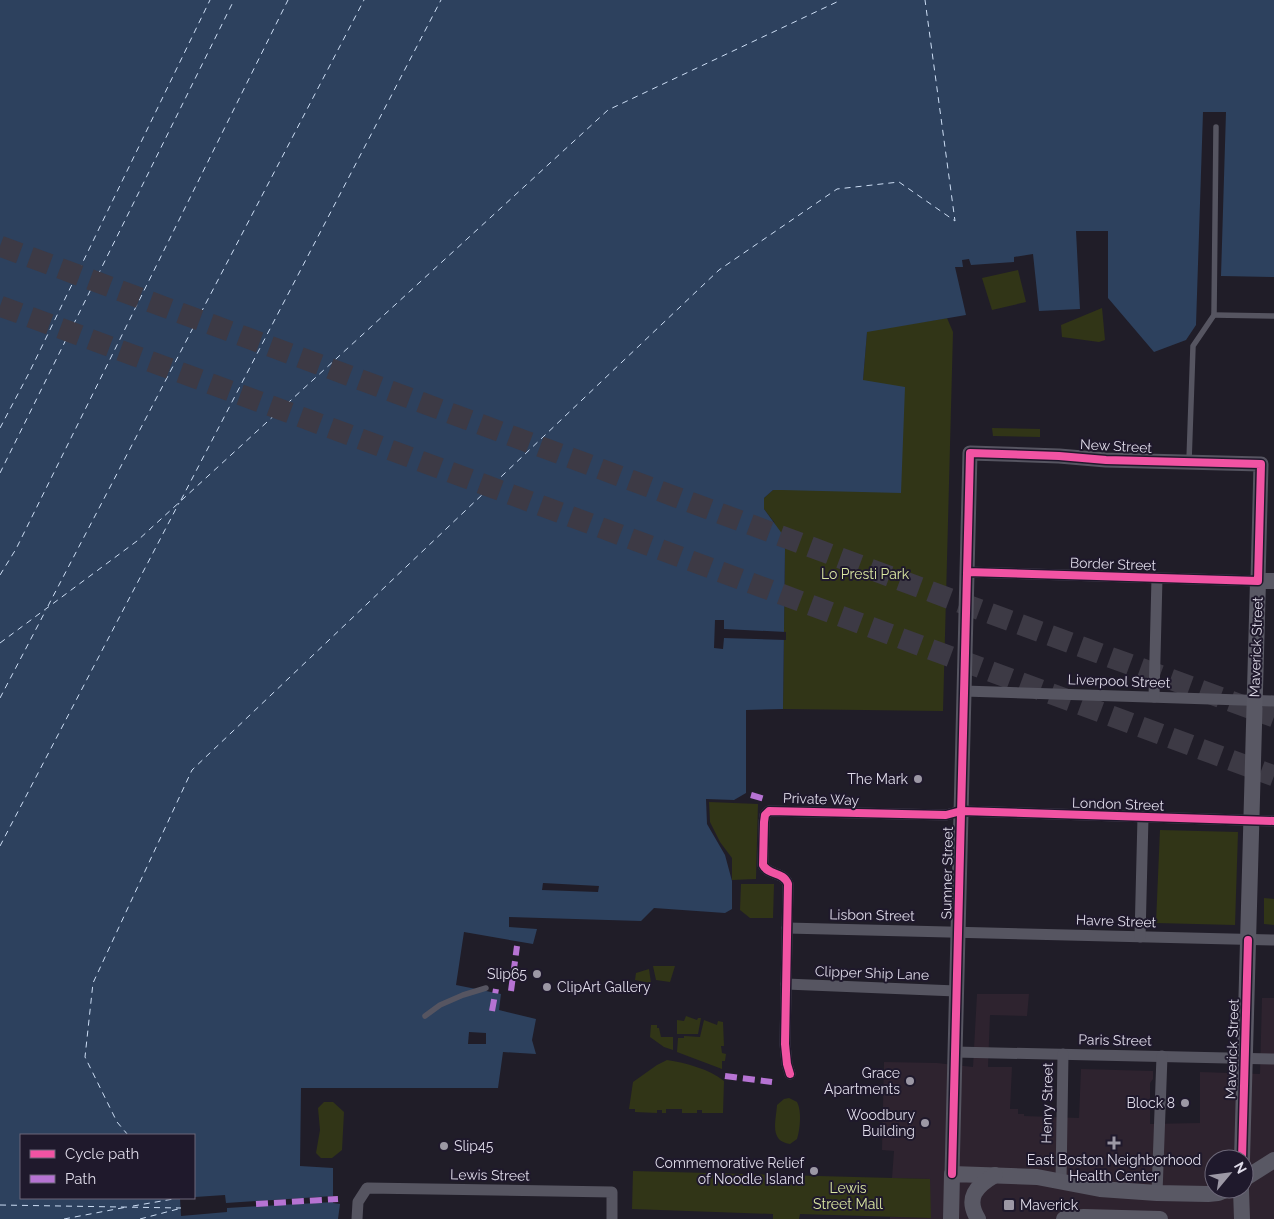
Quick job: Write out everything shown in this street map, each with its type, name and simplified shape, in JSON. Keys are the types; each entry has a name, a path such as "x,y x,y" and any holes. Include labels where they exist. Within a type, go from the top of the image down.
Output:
{"main road":[{"name":"Maverick Street","path":"1242,1149 1255,700 1266,581"},
{"path":"1254,1173 1274,1160"},
{"path":"952,1174 1037,1177 1100,1189 1204,1194"},
{"name":"Sumner Street","path":"951,1219 952,1174"},
{"path":"978,1219 972,1206 973,1197 978,1187 995,1175"},
{"path":"1241,1199 1242,1219"},
{"path":"1064,1219 1084,1217 1160,1219"}],"street":[{"name":"New Street","path":"970,453 1261,464"},
{"name":"Sumner Street","path":"952,1174 970,453"},
{"name":"Maverick Street","path":"1261,464 1266,581"},
{"name":"Border Street","path":"967,572 1266,581"},
{"path":"1154,697 1157,578"},
{"name":"Liverpool Street","path":"964,692 1274,700"},
{"name":"Private Way","path":"787,928 788,884 786,879 765,869 763,865 764,822 765,815 769,811 946,815 961,812"},
{"name":"London Street","path":"961,812 1274,821"},
{"path":"1140,937 1143,817"},
{"path":"787,928 785,1053 790,1074"},
{"name":"Lisbon Street","path":"787,928 958,931"},
{"name":"Havre Street","path":"958,931 1274,940"},
{"name":"Clipper Ship Lane","path":"786,984 956,991"},
{"name":"Paris Street","path":"955,1052 1274,1060"},
{"name":"Henry Street","path":"1061,1182 1062,1054"},
{"path":"1157,1193 1162,1056"},
{"name":"Lewis Street","path":"357,1219 358,1202 367,1188 612,1192 612,1219"}],"lane":[{"path":"1189,462 1193,346 1214,315 1216,127"},
{"path":"1214,315 1274,316"},
{"path":"425,1016 440,1005 486,988"}],"shaded area":[{"path":"977,994 1029,994 1027,1016 990,1015 988,1067 1012,1067 1010,1109 1018,1109 1018,1114 1024,1114 1024,1116 1079,1118 1081,1069 1153,1071 1153,1079 1150,1083 1150,1124 1200,1123 1200,1072 1260,1074 1262,998 1274,998 1274,1219 890,1219 890,1217 930,1218 929,1179 892,1178 894,1151 882,1150 884,1062 937,1063 973,1067"}],"green space":[{"path":"1018,270 1026,302 992,310 982,278"},
{"path":"1102,308 1105,340 1099,342 1062,337 1061,325"},
{"name":"Lo Presti Park","path":"947,318 953,332 943,711 783,709 785,549 774,522 764,509 764,498 773,490 782,490 863,380 867,331"},
{"path":"992,428 1040,429 1040,437 993,436"},
{"path":"709,802 758,804 756,879 732,880 732,858 720,842 710,822"},
{"path":"1160,830 1238,832 1235,925 1156,923"},
{"path":"741,884 774,884 773,918 750,918 740,910"},
{"path":"1264,898 1274,899 1274,925 1264,924"},
{"path":"653,966 675,966 670,982 656,980"},
{"path":"649,969 651,983 635,980 636,973"},
{"path":"686,1016 697,1020 701,1018 698,1034 677,1034 677,1020 684,1021"},
{"path":"704,1020 717,1025 718,1021 723,1022 724,1046 721,1046 722,1053 726,1054 725,1061 722,1061 722,1069 677,1052 678,1038 684,1038 684,1036 700,1037"},
{"path":"651,1025 657,1025 661,1037 673,1037 673,1050 664,1047 650,1037"},
{"path":"667,1060 697,1067 724,1081 723,1113 702,1113 702,1110 697,1110 697,1113 682,1113 682,1109 666,1109 666,1113 662,1113 662,1110 657,1110 657,1113 635,1112 635,1109 629,1109 633,1082"},
{"path":"789,1098 797,1102 800,1115 797,1139 790,1144 779,1139 775,1129 777,1105 784,1099"},
{"path":"324,1102 333,1102 344,1112 342,1150 332,1158 321,1158 316,1153 320,1130 318,1108"},
{"name":"Lewis Street Mall","path":"633,1171 930,1179 931,1218 800,1214 799,1219 773,1219 773,1214 632,1209"}],"water":[{"path":"0,0 1274,0 1274,277 1221,276 1226,112 1203,112 1196,325 1186,340 1154,352 1108,298 1108,231 1076,231 1080,309 1039,311 1033,254 1014,257 1014,262 971,265 969,259 962,260 963,267 955,267 966,315 867,332 863,380 905,387 901,493 773,490 764,498 764,509 783,535 785,549 783,709 746,710 746,793 734,800 706,799 707,824 725,855 732,881 732,909 725,913 654,908 641,921 509,917 509,927 537,929 533,944 464,932 456,985 501,994 499,1010 536,1019 532,1040 536,1054 503,1052 498,1088 301,1088 300,1166 333,1168 333,1203 340,1204 338,1219 0,1219"}],"pier":[{"path":"715,620 724,620 724,629 786,632 786,640 724,638 723,649 714,648"},
{"path":"543,883 599,886 598,892 542,890"},
{"path":"469,1032 486,1033 486,1044 468,1044"},
{"path":"225,1195 226,1203 333,1196 333,1202 227,1208 227,1212 181,1216 180,1199 195,1199 195,1197"}],"ferry route":[{"path":"0,428 29,373 210,0"},
{"path":"0,473 234,0"},
{"path":"0,575 16,549 288,0"},
{"path":"48,606 364,0"},
{"path":"181,500 441,0"},
{"path":"0,643 137,541 608,110 841,0"},
{"path":"127,1134 117,1122 85,1057 93,983 192,770 719,270 837,189 899,182 955,221 925,0"},
{"path":"0,846 179,503"},
{"path":"0,698 46,610"},
{"path":"133,1206 173,1199"},
{"path":"0,1205 181,1208"},
{"path":"64,1219 127,1207"},
{"path":"140,1219 178,1209"}],"tunnel":[{"path":"0,246 1274,717"},
{"path":"0,306 1274,776"}],"marked path":[{"path":"751,795 768,800"},
{"path":"511,991 517,946"},
{"path":"492,1011 496,989"},
{"path":"725,1076 772,1082"},
{"path":"256,1204 338,1199"}],"cycle path":[{"path":"952,1174 970,453 1059,456 1106,460 1261,464 1258,581 967,572"},
{"path":"790,1074 785,1044 788,884 783,877 769,871 763,865 764,822 765,815 769,811 946,815 961,811 1274,821"},
{"path":"1242,1149 1248,940"}],"place":[{"name":"The Mark","path":"918,779"},
{"name":"Slip65","path":"537,974"},
{"name":"ClipArt Gallery","path":"547,987"},
{"name":"Grace Apartments","path":"910,1081"},
{"name":"Block 8","path":"1185,1103"},
{"name":"Woodbury Building","path":"925,1123"},
{"name":"East Boston Neighborhood Health Center","path":"1114,1143"},
{"name":"Slip45","path":"444,1146"},
{"name":"Commemorative Relief of Noodle Island","path":"814,1171"},
{"name":"Maverick","path":"1009,1205"}]}
